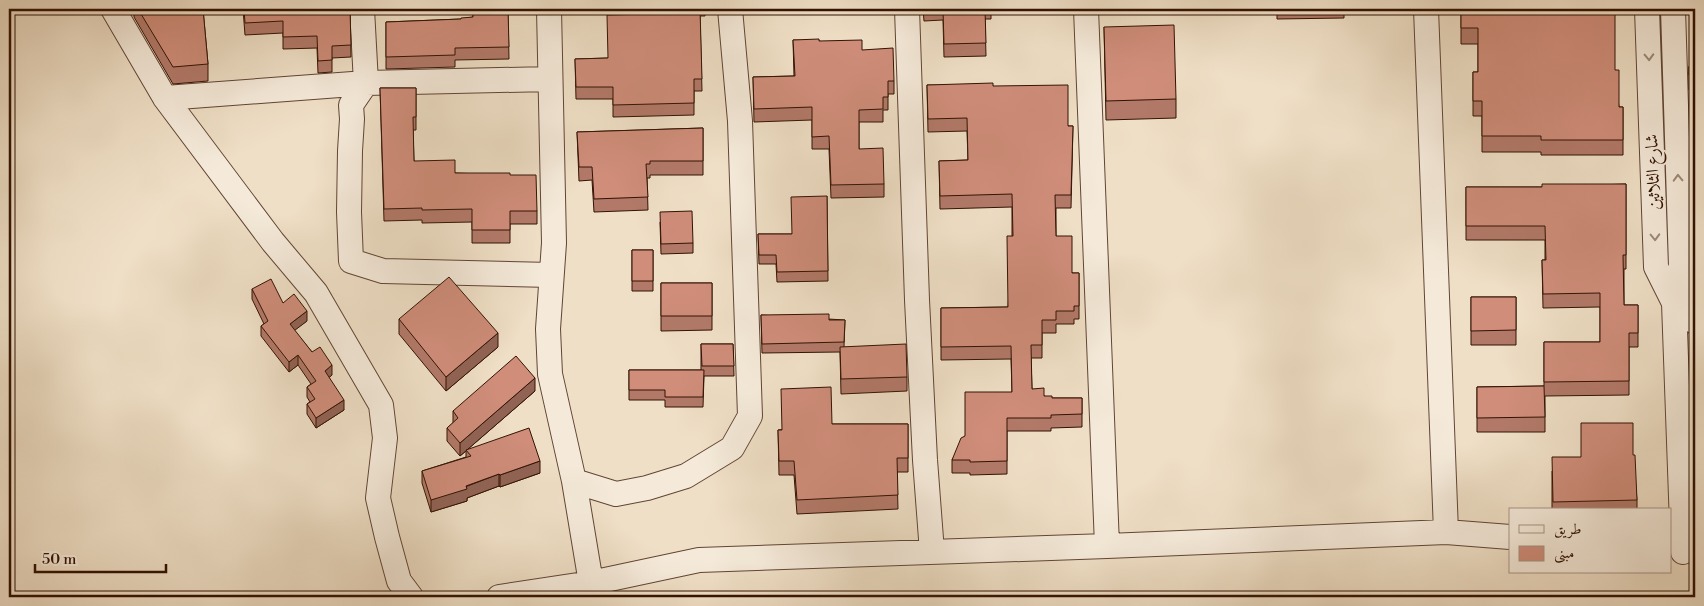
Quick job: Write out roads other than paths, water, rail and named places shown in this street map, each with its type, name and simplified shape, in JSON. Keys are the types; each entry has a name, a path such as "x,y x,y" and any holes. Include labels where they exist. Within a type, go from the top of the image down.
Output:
{"street":[{"path":"113,9 166,98 273,242 316,293 381,405 385,438 378,498 399,581 411,597"},
{"path":"362,9 366,83 351,105 349,212 351,261 383,271 551,275"},
{"path":"548,9 554,243 548,329 550,374 574,481 593,590"},
{"path":"574,481 616,494 647,488 686,476 732,448 750,416 740,121 730,9"},
{"path":"907,9 917,300 925,460 932,552"},
{"path":"1086,9 1107,546"},
{"path":"1426,9 1446,532"},
{"name":"شارع الثلاثين","path":"1647,9 1656,267 1687,295"},
{"name":"شارع الثلاثين","path":"1673,9 1685,100 1681,267 1695,322"},
{"path":"166,98 366,83 549,79"},
{"path":"1683,553 1687,295"},
{"path":"498,597 593,590 699,560 1446,532 1509,537"}]}
